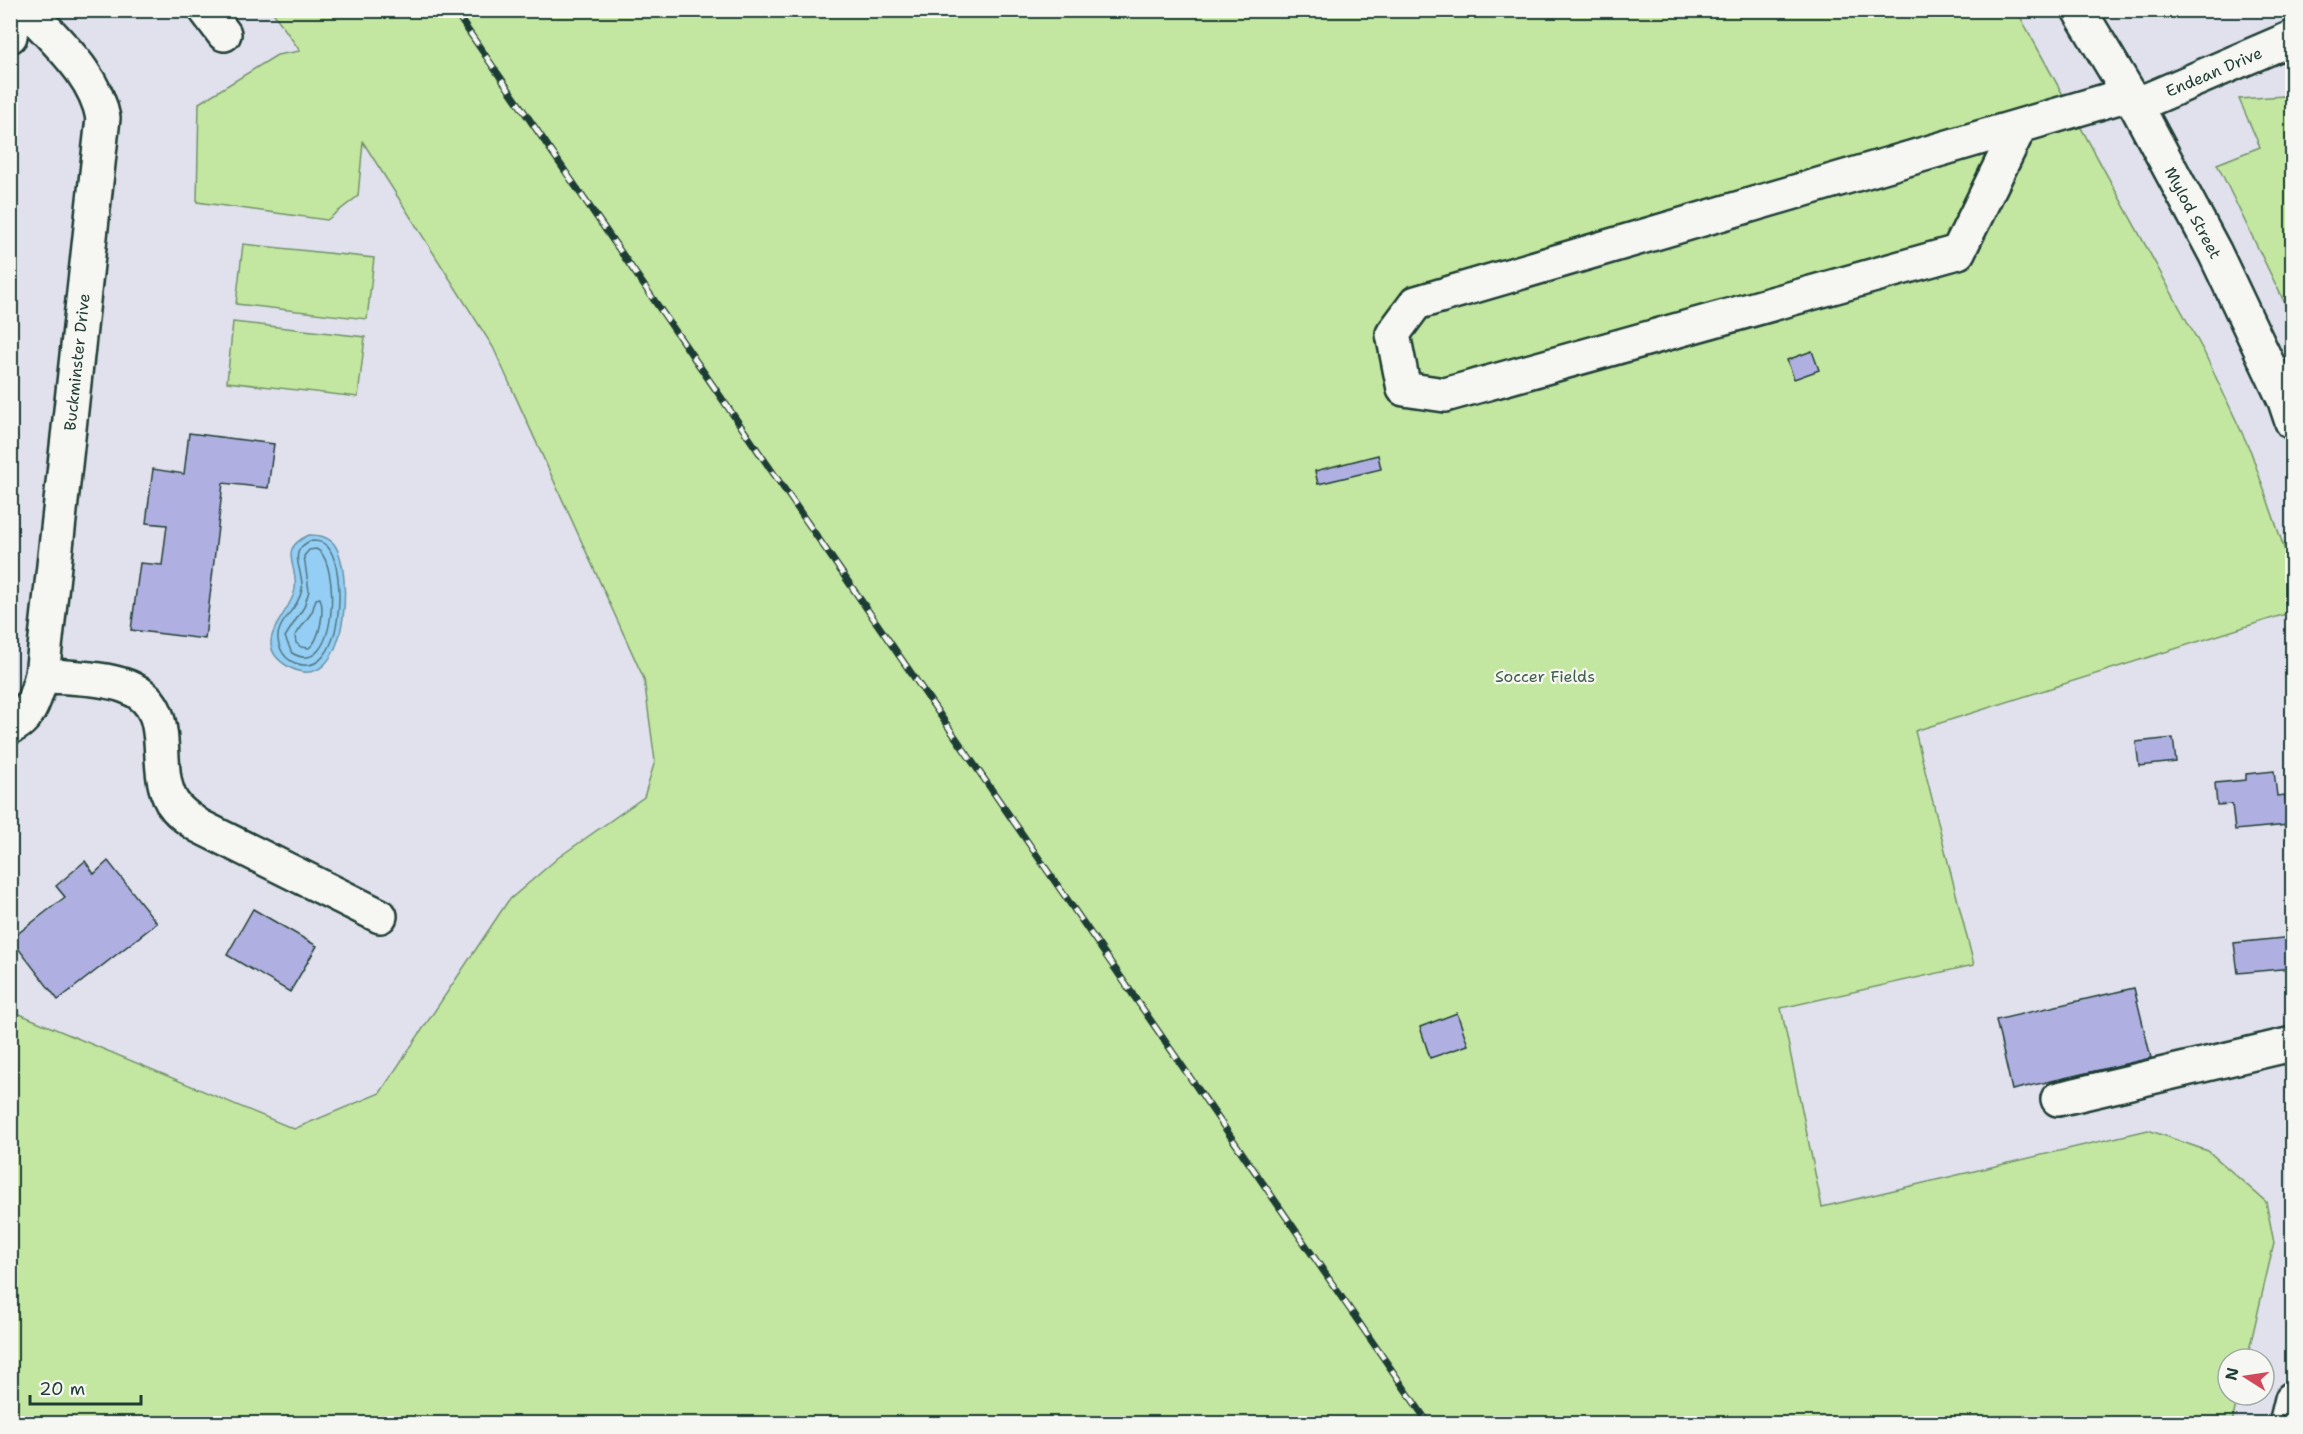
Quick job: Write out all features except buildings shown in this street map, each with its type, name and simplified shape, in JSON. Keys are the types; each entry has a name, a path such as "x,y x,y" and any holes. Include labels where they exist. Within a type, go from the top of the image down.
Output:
{"street":[{"path":"10,36 14,10"},
{"name":"Buckminster Drive","path":"10,727 16,725 30,710 42,675 103,118 99,98 90,81 28,10"},
{"name":"Mylod Street","path":"2079,10 2133,100 2215,253 2285,401 2292,423"},
{"name":"Endean Drive","path":"2020,126 1958,252 1445,395 1404,389 1393,334 1416,303 2020,126 2133,100 2292,38"},
{"path":"42,675 108,683 128,687 142,695 154,709 161,729 166,782 171,800 181,814 199,826 380,916"},
{"path":"2058,1099 2292,1044"},
{"path":"2286,1424 2292,1399"}],"green space":[{"name":"Soccer Fields","path":"272,11 2017,11 2204,352 2251,452 2292,571 2292,612 1915,731 1974,965 1781,1008 1822,1207 2148,1130 2208,1151 2266,1202 2274,1243 2250,1347 2216,1347 2216,1407 2235,1407 2232,1423 11,1423 10,1010 294,1129 380,1093 508,901 559,857 644,797 655,761 644,679 493,347 363,142 358,196 327,220 197,202 199,103 277,55 300,51"},
{"path":"2284,96 2292,114 2292,318 2217,164 2260,147 2239,99"},
{"path":"243,244 374,258 367,319 236,304"},
{"path":"233,322 365,337 358,397 227,382"}],"water":[{"path":"309,535 322,536 334,544 344,580 344,604 341,628 334,650 323,665 308,672 289,667 277,658 271,639 295,589 291,559 293,546"}],"railway":[{"path":"454,10 1429,1424"}]}
